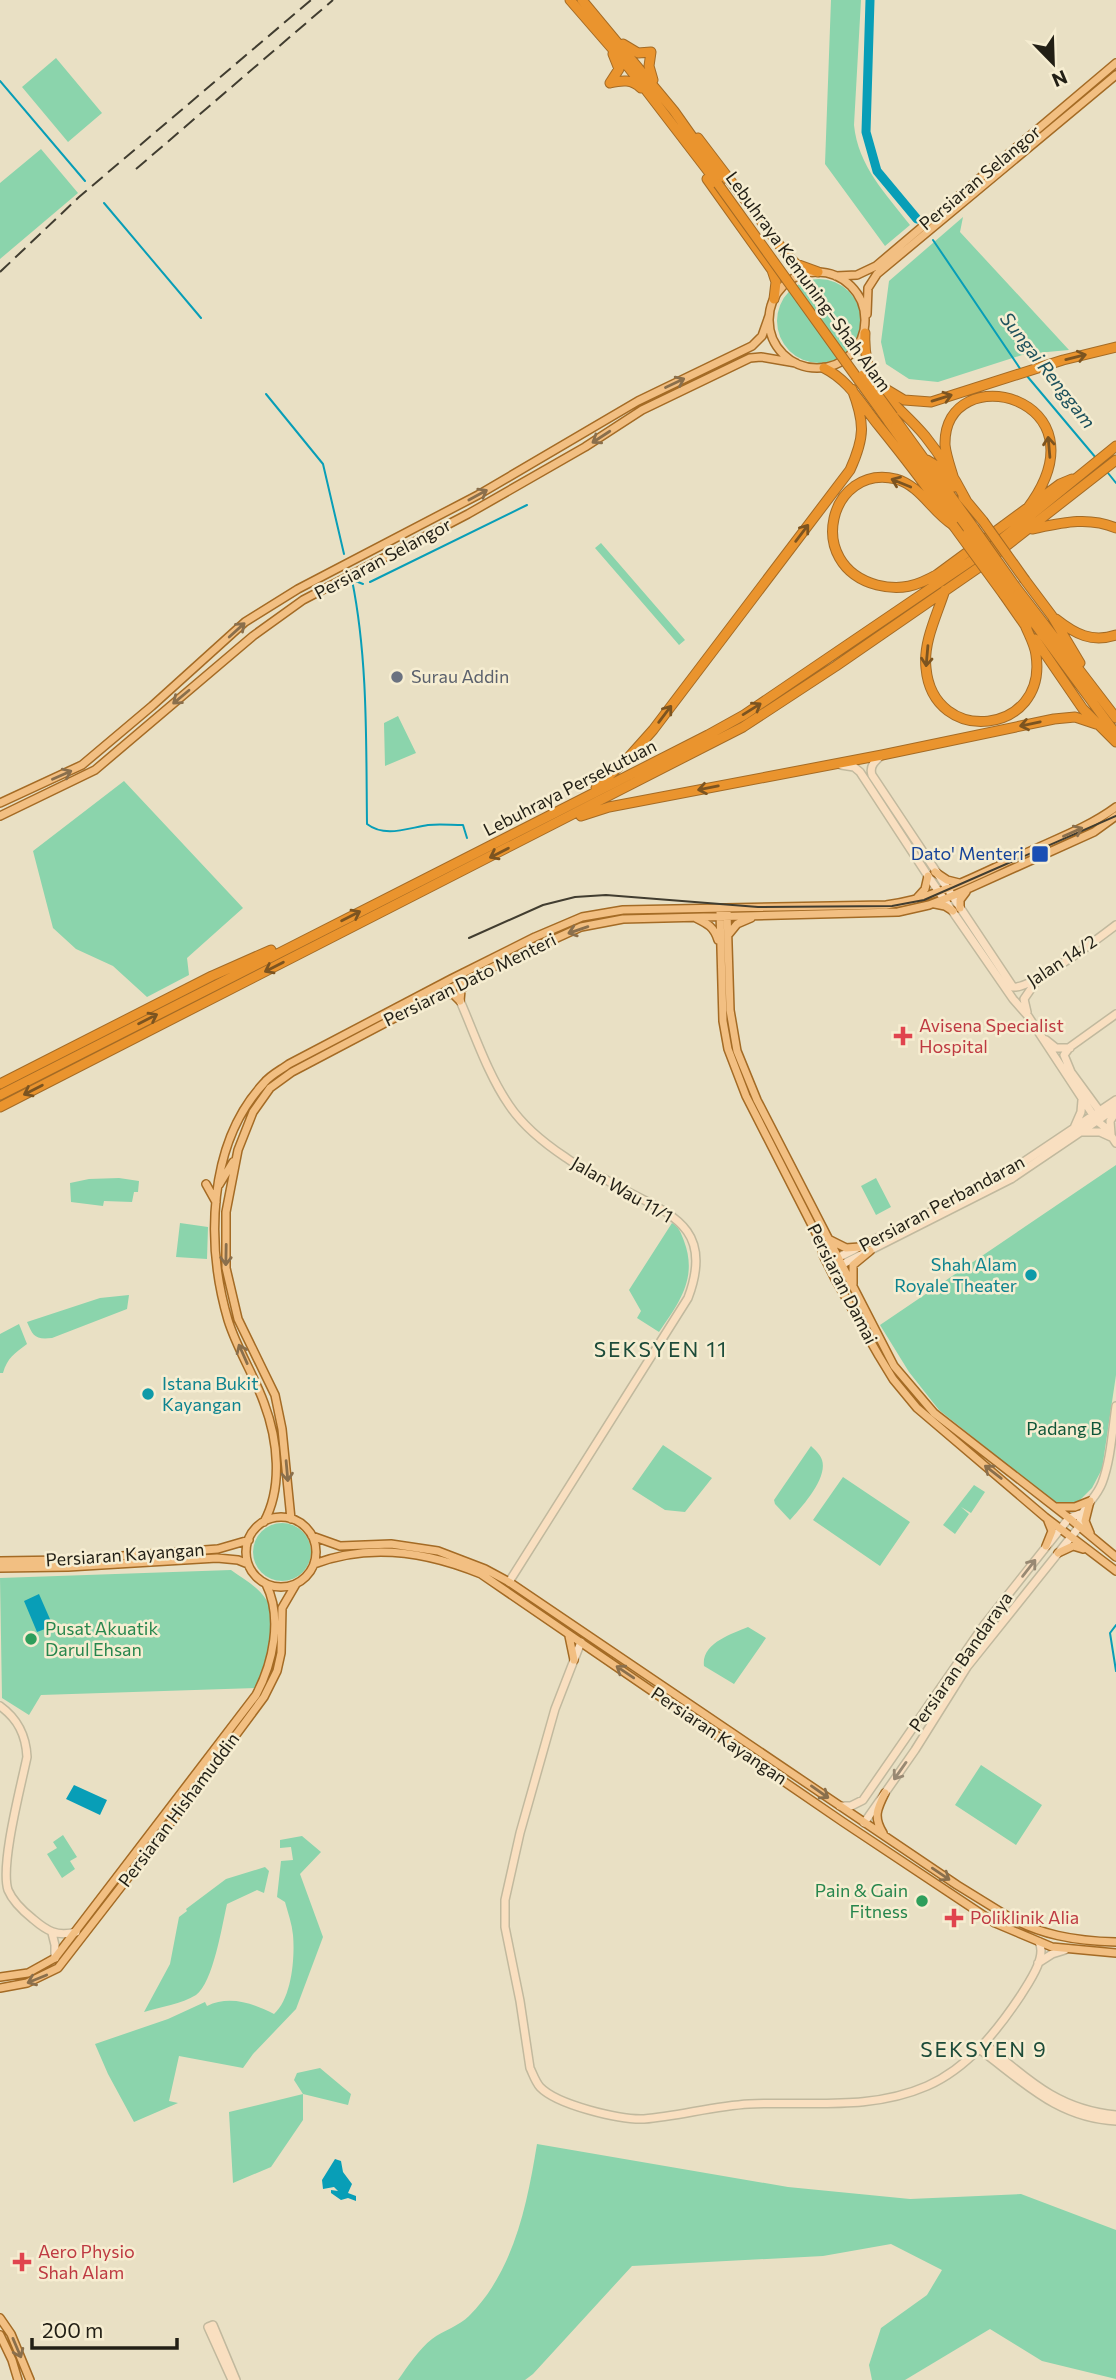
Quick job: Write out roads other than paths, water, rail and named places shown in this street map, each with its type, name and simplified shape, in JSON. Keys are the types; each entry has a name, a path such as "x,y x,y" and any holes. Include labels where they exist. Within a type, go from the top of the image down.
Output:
{"highway":[{"name":"Lebuhraya Kemuning–Shah Alam","path":"570,0 609,38 674,111 720,182 890,419 923,457 1010,590"},
{"name":"Lebuhraya Kemuning–Shah Alam","path":"582,0 648,94 720,182"},
{"path":"609,38 638,53 651,52 649,66 659,92"},
{"path":"609,38 619,69 610,83 636,83 648,94"},
{"path":"674,111 707,148 787,255 796,264 818,272"},
{"path":"669,121 703,174 772,270 776,282 774,299"},
{"path":"865,333 864,352 879,385 894,407 922,433 953,476 966,500"},
{"path":"879,385 904,400 931,402 1116,347"},
{"path":"824,368 842,378 852,389 906,457 953,526 1116,718"},
{"path":"584,798 628,758 653,730 850,470 859,451 863,431 852,389"},
{"path":"953,476 945,443 948,426 954,415 963,406 982,396 1015,399 1042,419 1050,442 1048,475 1042,489 1027,509"},
{"name":"Lebuhraya Kemuning–Shah Alam","path":"890,419 898,435 971,530"},
{"path":"898,435 906,457"},
{"name":"Lebuhraya Persekutuan","path":"0,1107 743,727 836,666 1029,529 1094,471 1104,456 1116,446"},
{"path":"923,457 937,466 983,521 1052,615 1096,692"},
{"name":"Lebuhraya Persekutuan","path":"0,1095 744,715 993,546 1080,476 1114,461"},
{"path":"911,603 923,585 1060,484 1080,476"},
{"path":"938,574 902,589 864,581 850,572 835,550 832,531 838,507 854,487 883,477 909,485 940,517 953,526"},
{"path":"1029,529 1073,521 1090,521 1116,528"},
{"path":"945,590 930,633 926,669 931,688 947,710 964,720 994,722 1018,709 1028,696 1036,677 1036,654 1010,590"},
{"path":"1010,590 1116,734"},
{"path":"1052,615 1072,631 1085,637 1099,639 1116,635"},
{"path":"1025,625 1074,697 1116,742"},
{"path":"560,822 609,807 1065,717 1075,717 1097,724"},
{"path":"0,1084 212,976 279,946 289,947"}],"main road":[{"name":"Persiaran Selangor","path":"836,276 857,275 876,266 1116,63"},
{"name":"Persiaran Selangor","path":"867,314 869,288 877,274 1116,75"},
{"path":"818,272 836,276 856,293 867,314 865,333 856,350 842,362 824,368 810,368 796,363 778,347 770,327 769,316 774,299 786,284 795,278 818,272"},
{"name":"Persiaran Selangor","path":"0,803 82,765 256,615 298,589 478,495 638,401 752,346 762,336 769,316"},
{"name":"Persiaran Selangor","path":"0,817 95,770 253,636 303,600 468,514 661,400 750,358 761,357 796,363"},
{"path":"871,769 882,755"},
{"path":"860,772 860,766 863,764 871,769 883,795 931,874 959,883"},
{"path":"823,766 847,765 860,772 946,894 1013,999 1028,1016 1114,1140"},
{"name":"Persiaran Dato Menteri","path":"291,1519 283,1438 275,1395 238,1319 226,1268 226,1212 237,1154 253,1112 270,1088 292,1072 453,985 581,927 623,919 694,917 723,912 758,916 888,913 932,903 959,883 1089,824 1116,807"},
{"name":"Persiaran Dato Menteri","path":"264,1522 275,1499 276,1466 272,1434 265,1405 229,1322 216,1269 217,1206 214,1183 226,1146 246,1107 264,1081 289,1064 444,982 582,917 623,910 723,912 886,905 913,901 979,884 1094,832 1116,816"},
{"path":"913,901 926,889 931,874"},
{"path":"956,909 962,894 979,884"},
{"path":"932,903 956,909"},
{"name":"Jalan 14/2","path":"956,909 1013,987 1021,988 1040,978 1116,925"},
{"name":"Persiaran Damai","path":"723,912 728,935 730,1010 737,1051 822,1240 823,1255 892,1379 917,1408 1045,1517 1116,1571"},
{"name":"Persiaran Damai","path":"723,912 723,1021 728,1049 746,1096 822,1240 855,1291 894,1366 929,1408 1116,1558"},
{"path":"728,935 737,924 758,916"},
{"path":"694,917 715,930 721,951"},
{"path":"1107,932 1116,932"},
{"path":"460,1001 463,986 480,973"},
{"path":"444,982 453,985 453,980 458,975"},
{"path":"1028,1016 1024,999 1040,978"},
{"name":"Jalan Wau 11/1","path":"453,985 504,1097 528,1127 547,1144 593,1175 603,1178 678,1221 693,1238 698,1253 697,1276 688,1298 509,1582"},
{"path":"428,999 449,993 460,1001"},
{"path":"1116,1014 1065,1052 1065,1060 1085,1096 1100,1102 1116,1099"},
{"path":"1040,1034 1056,1048 1070,1048"},
{"path":"1072,1131 1082,1112 1085,1096"},
{"name":"Persiaran Perbandaran","path":"838,1262 870,1251 984,1194 1081,1132 1116,1099"},
{"path":"1114,1140 1110,1121 1116,1110"},
{"name":"Persiaran Perbandaran","path":"838,1262 860,1247 983,1186 1099,1116 1116,1110"},
{"path":"1081,1132 1100,1132 1114,1140"},
{"path":"214,1183 225,1180 237,1154"},
{"path":"214,1183 213,1193 217,1206"},
{"path":"214,1183 224,1193 226,1212"},
{"path":"822,1240 842,1248 860,1247"},
{"path":"855,1291 853,1265 870,1251"},
{"path":"838,1262 845,1296"},
{"path":"1079,1527 1080,1514 1097,1494 1107,1471 1116,1406"},
{"path":"1054,1507 1069,1508 1090,1501"},
{"path":"1090,1501 1085,1521 1094,1539"},
{"name":"Persiaran Bandaraya","path":"840,1806 850,1806 863,1800 977,1634 1060,1528 1069,1518 1080,1514"},
{"path":"1045,1517 1052,1531 1046,1546"},
{"path":"291,1519 307,1528 312,1536 315,1545 314,1564 304,1579 296,1584 278,1587 265,1584 256,1577 248,1564 249,1540 264,1522 291,1519"},
{"name":"Persiaran Bandaraya","path":"864,1823 915,1750 967,1667 1079,1527"},
{"name":"Persiaran Kayangan","path":"312,1536 340,1546 391,1545 438,1551 485,1569 568,1620 864,1823 1021,1924 1067,1939 1116,1942"},
{"name":"Persiaran Kayangan","path":"0,1561 67,1560 218,1549 249,1540"},
{"path":"1058,1553 1073,1546 1090,1552"},
{"name":"Persiaran Kayangan","path":"314,1564 344,1554 414,1553 481,1574 842,1822 995,1923 1065,1950 1116,1953"},
{"name":"Persiaran Kayangan","path":"0,1568 68,1567 217,1558 248,1564"},
{"name":"Persiaran Hishamuddin","path":"0,1977 27,1973 55,1958 256,1695 268,1674 274,1652 272,1599 265,1584"},
{"name":"Persiaran Hishamuddin","path":"0,1988 27,1983 58,1968 264,1697 277,1671 281,1653 282,1608 296,1584"},
{"path":"568,1620 580,1634 581,1642 555,1709 520,1833 504,1914 530,2068 539,2085 561,2100 635,2119 750,2104 847,2104 895,2096 941,2079 982,2046 1027,1986 1038,1964 1042,1949 1039,1942"},
{"path":"566,1632 572,1644 574,1660"},
{"path":"574,1660 585,1652 597,1653"},
{"path":"0,1706 10,1713 22,1729 27,1757 5,1864 8,1889 22,1909 52,1933 63,1935 77,1932"},
{"path":"904,1743 915,1750"},
{"path":"884,1835 875,1814 885,1793"},
{"path":"842,1822 854,1825 864,1823"},
{"path":"52,1933 55,1958"},
{"path":"1038,1964 1052,1954 1065,1950"},
{"path":"982,2046 1050,2096 1090,2111 1116,2115"},
{"path":"982,2046 1034,2092 1056,2106 1093,2118 1116,2121"},
{"path":"0,2318 11,2334 30,2380"},
{"path":"208,2327 234,2380"},
{"path":"0,2335 18,2380"}],"water":[{"path":"39,1594 53,1626 37,1632 24,1601"},
{"path":"74,1785 107,1800 100,1815 66,1799"},
{"path":"335,2159 341,2161 343,2172 352,2184 348,2193 356,2196 356,2201 348,2198 341,2200 331,2193 331,2190 338,2191 334,2187 323,2189 322,2180"}],"waterway":[{"name":"Sungai Renggam","path":"870,0 866,132 877,171 917,219"},
{"path":"0,81 85,181"},
{"path":"104,203 201,318"},
{"name":"Sungai Renggam","path":"933,240 1021,370"},
{"name":"Sungai Renggam","path":"1027,376 1096,458"},
{"path":"266,394 323,464 344,554"},
{"name":"Sungai Renggam","path":"1108,473 1116,483"},
{"path":"370,582 527,505"},
{"path":"352,580 364,671 367,824 389,831 428,825 463,825 467,838"},
{"path":"353,580 363,584"},
{"name":"Sungai Renggam","path":"1116,1625 1110,1633 1116,1671"}],"tram line":[{"path":"469,938 543,905 575,897 606,895 758,907 892,906 924,900 1116,816"}],"railway":[{"path":"0,272 79,197 311,0"},
{"path":"136,169 333,0"}],"place":[{"name":"Surau Addin","path":"397,677"},
{"name":"Dato' Menteri","path":"1040,854"},
{"name":"Avisena Specialist Hospital","path":"903,1036"},
{"name":"Shah Alam Royale Theater","path":"1031,1275"},
{"name":"Istana Bukit Kayangan","path":"148,1394"},
{"name":"Pusat Akuatik Darul Ehsan","path":"31,1639"},
{"name":"Pain & Gain Fitness","path":"922,1901"},
{"name":"Poliklinik Alia","path":"954,1918"},
{"name":"Aero Physio Shah Alam","path":"22,2262"}],"district":[{"name":"SEKSYEN 11","path":"661,1350"},
{"name":"SEKSYEN 9","path":"984,2050"}],"park label":[{"name":"Padang B","path":"1064,1429"}]}
